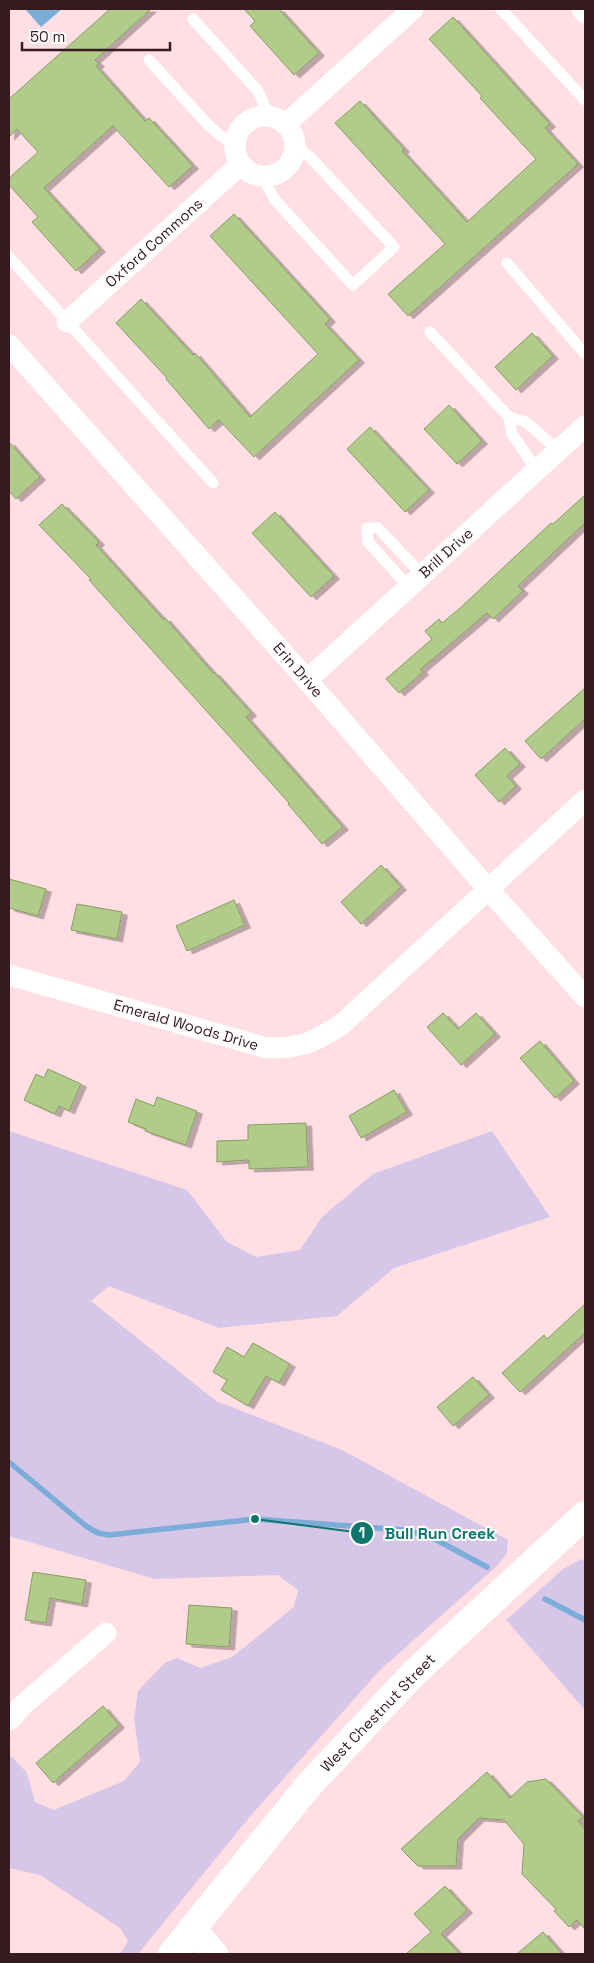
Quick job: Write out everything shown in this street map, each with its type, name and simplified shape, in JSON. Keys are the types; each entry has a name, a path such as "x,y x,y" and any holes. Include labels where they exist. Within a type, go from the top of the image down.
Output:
{"main road":[{"name":"West Chestnut Street","path":"172,1954 309,1785 413,1674 585,1515"},
{"path":"192,1929 214,1954"}],"street":[{"name":"Oxford Commons","path":"67,322 238,155 236,136 242,126 258,116 277,120 413,9"},
{"path":"582,9 585,12"},
{"path":"238,155 252,174 262,176 272,175 289,164 295,144 292,134 277,120"},
{"name":"Erin Drive","path":"10,351 306,680 585,997"},
{"name":"Brill Drive","path":"306,680 585,426"},
{"name":"Emerald Woods Drive","path":"9,975 267,1048 291,1048 315,1042 341,1025 585,800"},
{"path":"9,1720 24,1704 106,1633"}],"lane":[{"path":"501,9 585,100"},
{"path":"193,19 258,91 277,120"},
{"path":"149,60 238,155"},
{"path":"262,176 275,200 353,285 394,247 311,158 295,144"},
{"path":"9,257 213,483"},
{"path":"507,263 585,354"},
{"path":"430,332 509,417 526,422 558,450"},
{"path":"509,417 512,434 537,470"},
{"path":"367,528 378,528 415,581 368,542 367,528"}],"shaded area":[{"path":"9,1131 187,1190 227,1242 256,1257 300,1250 322,1217 373,1174 492,1131 550,1217 394,1268 337,1316 219,1328 109,1286 91,1301 216,1401 342,1450 508,1540 507,1553 498,1565 379,1671 247,1820 138,1954 120,1954 128,1941 120,1928 40,1875 9,1868 9,1754 27,1773 35,1802 54,1810 124,1781 140,1762 134,1718 138,1691 165,1663 177,1658 200,1668 232,1657 294,1607 298,1590 278,1575 155,1579 9,1536"},
{"path":"581,1559 585,1561 585,1710 506,1620 563,1569"}],"water":[{"path":"25,9 62,9 41,27"}],"building":[{"path":"110,9 151,9 95,60 99,64 96,66 145,121 149,118 193,166 169,187 113,126 44,188 100,249 76,271 32,222 38,217 9,185 9,178 38,152 17,129 9,137 9,99"},
{"path":"244,9 279,9 319,53 294,75 250,26 255,21"},
{"path":"453,17 550,124 545,128 578,164 408,316 388,294 445,244 335,123 360,101 404,149 402,151 467,222 536,159 480,98 482,96 429,39"},
{"path":"234,214 330,319 325,324 359,360 254,457 219,420 209,429 167,378 116,323 141,299 193,355 195,353 250,417 318,354 210,236"},
{"path":"532,333 553,356 516,390 495,367"},
{"path":"449,405 482,441 457,464 424,429"},
{"path":"370,427 429,490 405,512 347,449"},
{"path":"9,442 40,477 16,499 9,491"},
{"path":"585,495 585,523 518,586 523,591 493,619 487,613 421,669 423,672 399,693 386,679 432,639 425,631 439,619 442,623 459,609 551,523 553,524"},
{"path":"62,504 99,542 96,545 251,713 246,717 343,827 322,844 289,803 89,580 91,579 39,525"},
{"path":"275,512 334,576 311,597 252,533"},
{"path":"585,688 585,719 541,759 525,741"},
{"path":"505,748 520,764 507,776 516,786 499,802 475,775"},
{"path":"381,865 401,887 361,924 341,902"},
{"path":"9,879 46,889 38,916 9,908"},
{"path":"234,900 245,925 187,951 176,926"},
{"path":"77,904 122,912 117,939 71,930"},
{"path":"443,1013 458,1029 476,1013 495,1034 461,1065 427,1027"},
{"path":"540,1041 574,1081 555,1098 520,1058"},
{"path":"48,1069 81,1084 69,1111 59,1106 55,1114 24,1100 36,1074 44,1078"},
{"path":"394,1090 407,1112 361,1138 349,1116"},
{"path":"157,1097 197,1111 186,1145 145,1131 146,1129 128,1122 136,1099 154,1106"},
{"path":"306,1123 308,1167 249,1169 249,1160 217,1162 217,1141 248,1140 248,1125"},
{"path":"585,1304 585,1333 520,1392 502,1373 544,1335 547,1339"},
{"path":"253,1343 290,1364 279,1383 266,1376 248,1406 221,1390 227,1380 213,1372 227,1347 244,1357"},
{"path":"473,1377 489,1395 453,1426 437,1407"},
{"path":"33,1572 86,1580 82,1604 50,1598 46,1623 25,1620"},
{"path":"189,1605 232,1608 229,1647 186,1644"},
{"path":"103,1706 119,1725 53,1783 36,1763"},
{"path":"487,1772 510,1798 527,1782 546,1779 583,1817 578,1821 585,1829 585,1929 577,1920 569,1927 554,1911 556,1909 522,1874 524,1844 504,1820 479,1818 458,1839 456,1866 418,1866 401,1849"},
{"path":"445,1886 467,1910 441,1934 460,1954 406,1954 431,1932 414,1914"},
{"path":"543,1932 562,1954 517,1954"}],"waterway":[{"path":"9,1462 86,1526 98,1533 109,1535 255,1519 404,1530 429,1536 487,1567"},
{"path":"545,1599 585,1620"}],"place":[{"name":"Bull Run Creek","path":"255,1519"}]}
